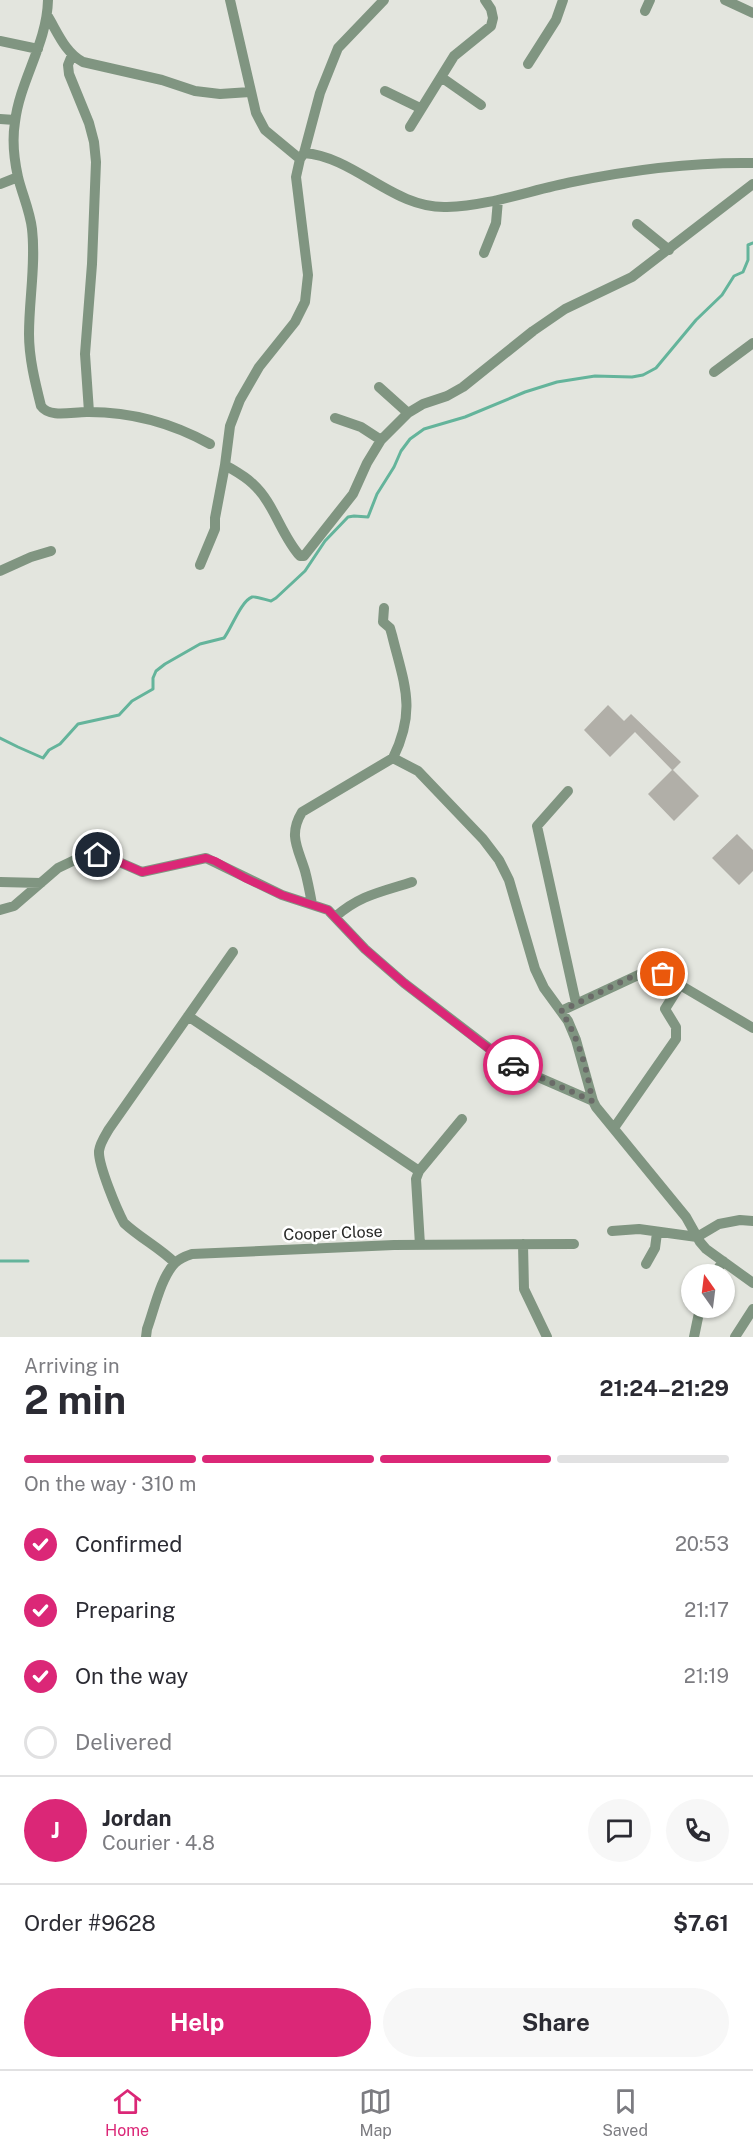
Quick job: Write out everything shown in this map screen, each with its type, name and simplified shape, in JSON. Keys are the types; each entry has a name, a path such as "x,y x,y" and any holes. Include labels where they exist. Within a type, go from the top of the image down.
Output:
{"street":[{"path":"48,0 43,38 25,83 15,120 14,158 32,228 30,357 41,406 55,413 125,414 161,422 210,444"},
{"path":"230,0 250,92 256,113 265,130 302,156 317,154 341,163 419,204 446,207 498,200 572,182 644,170 753,163"},
{"path":"200,565 215,529 214,518 230,426 240,400 259,367 295,322 305,302 308,275 296,177 320,93 338,48 384,0"},
{"path":"410,127 454,57 490,26 493,18 491,9 485,0"},
{"path":"528,64 556,20 563,0"},
{"path":"645,11 650,0"},
{"path":"725,0 753,14"},
{"path":"47,15 72,54 88,64 162,80 195,91 220,94 250,92"},
{"path":"0,40 38,49"},
{"path":"72,54 68,65 69,75 94,142 96,162 92,264 85,354 89,412"},
{"path":"441,77 481,105"},
{"path":"385,91 420,108"},
{"path":"0,118 15,120"},
{"path":"0,184 18,177"},
{"path":"225,465 253,483 262,494 293,548 304,556 353,494 366,463 381,440 408,412 464,387 533,331 565,309 632,278 753,184"},
{"path":"484,253 496,223 498,200"},
{"path":"637,224 669,250"},
{"path":"714,372 753,343"},
{"path":"379,387 408,412"},
{"path":"335,418 361,427 381,440"},
{"path":"0,571 31,556 51,551"},
{"path":"312,904 306,873 294,835 296,822 302,812 393,758 403,738 407,695 405,680 390,628 383,622 384,608"},
{"path":"393,758 418,771 483,839 499,860 509,880 535,969 544,987 568,1021 582,1057 592,1101 686,1217 706,1249 753,1283"},
{"path":"568,791 537,826 576,1004"},
{"path":"0,910 14,906 58,868 81,857 104,856 142,872 206,858 282,895 328,910 365,949 396,976 502,1059 549,1083 592,1101"},
{"path":"0,882 41,883"},
{"path":"335,917 352,902 412,882"},
{"path":"146,1337 167,1274 175,1263 124,1223 101,1164 99,1152 103,1138 109,1129 233,952"},
{"path":"561,1011 648,970 663,974 753,1028"},
{"path":"614,1128 675,1040 676,1027 665,1009 680,985"},
{"path":"188,1016 418,1171"},
{"path":"420,1245 416,1179 418,1171 462,1119"},
{"path":"612,1231 639,1229 697,1237 719,1224 740,1220 753,1221"},
{"path":"646,1264 656,1248 657,1233"},
{"path":"523,1244 524,1289 547,1337"},
{"name":"Cooper Close","path":"175,1263 192,1254 420,1245 574,1244"},
{"path":"735,1337 753,1309"},
{"path":"694,1337 698,1318"}],"building":[{"path":"608,705 624,721 631,714 681,762 673,770 699,796 674,821 648,794 672,770 635,732 610,757 584,730"},
{"path":"737,834 753,850 753,871 739,885 712,858"}],"waterway":[{"path":"0,738 43,758 49,750 60,744 78,724 119,715 132,701 153,689 153,678 156,671 165,664 200,644 224,638 240,609 252,597 271,601 276,598 305,571 325,541 348,517 368,517 377,494 401,451 410,439 424,429 465,417 525,392 557,382 595,376 632,377 643,375 656,368 696,320 722,295 734,276 743,272 748,260 748,245 753,243"},
{"path":"0,1261 28,1261"}],"way so far":[{"path":"513,1065 592,1101 582,1057 568,1021 561,1011 642,972 653,970 663,974"}],"route":[{"path":"98,855 142,872 206,858 282,895 328,910 365,949 404,983 447,1014 502,1059 513,1065"}]}
